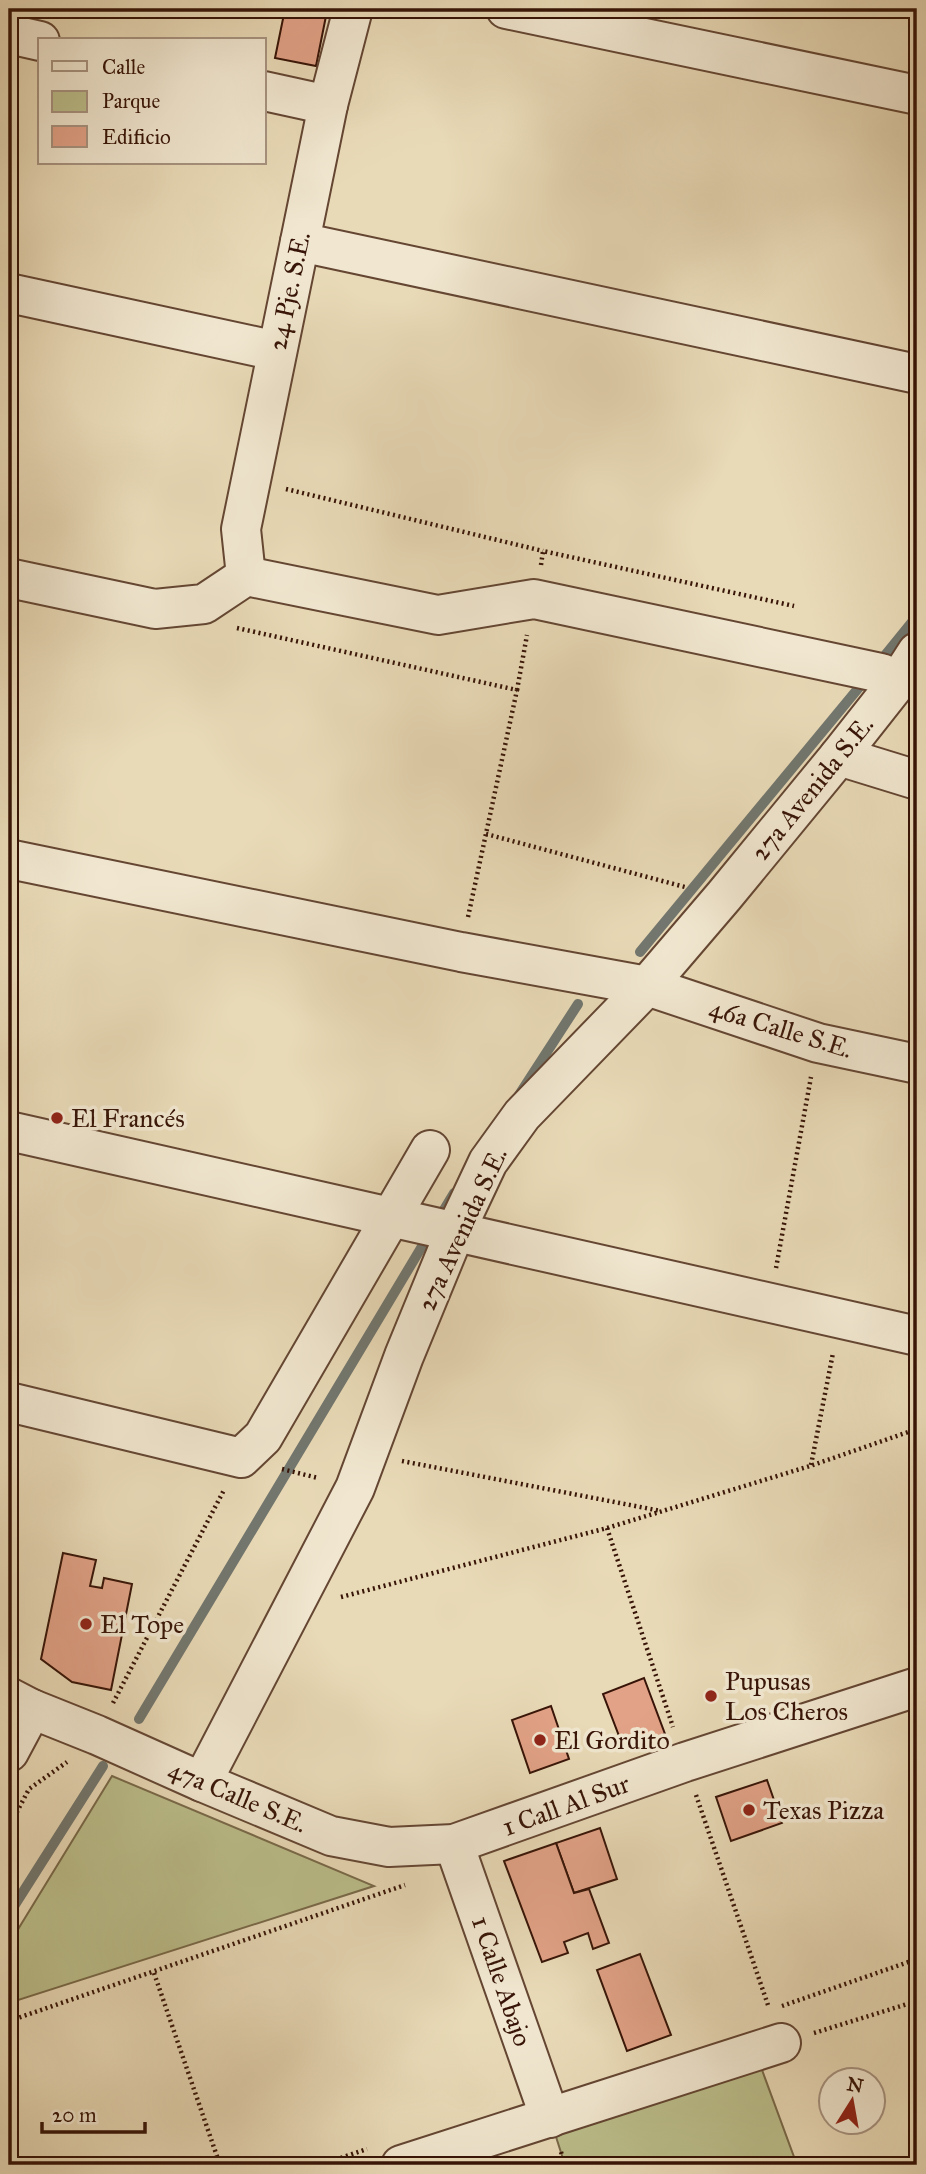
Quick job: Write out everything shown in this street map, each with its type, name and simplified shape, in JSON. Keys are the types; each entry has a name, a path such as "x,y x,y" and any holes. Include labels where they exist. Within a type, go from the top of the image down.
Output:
{"street":[{"name":"24 Pje. S.E.","path":"246,576 241,530 328,105 354,9"},
{"path":"506,9 900,91"},
{"path":"9,34 38,41"},
{"path":"266,91 328,105"},
{"path":"300,242 917,374"},
{"path":"9,293 276,351"},
{"path":"9,578 155,610 204,604 246,576 438,615 534,599 820,660 899,668"},
{"name":"27a Avenida S.E.","path":"202,1782 355,1488 404,1356 426,1225 488,1162 522,1115 642,985 839,756 899,668"},
{"path":"839,756 917,780"},
{"name":"46a Calle S.E.","path":"9,859 461,953 642,985 818,1043 917,1064"},
{"path":"9,1132 917,1336"},
{"path":"9,1402 241,1458 263,1437 426,1225 430,1150"},
{"name":"1 Call Al Sur","path":"454,1844 685,1762 917,1686"},
{"path":"9,1752 20,1703"},
{"name":"47a Calle S.E.","path":"20,1703 331,1836 389,1847 454,1844"},
{"name":"1 Calle Abajo","path":"454,1844 550,2118"},
{"path":"385,2157 550,2118 775,2026"}],"path":[{"path":"276,487 543,551"},
{"path":"236,627 517,690 461,953"},
{"path":"486,834 663,881"},
{"path":"769,1303 818,1043"},
{"path":"810,1466 840,1319"},
{"path":"293,1609 607,1528 810,1466 917,1429"},
{"path":"368,1454 662,1511"},
{"path":"97,1735 241,1458"},
{"path":"9,2021 416,1882"},
{"path":"775,2026 917,1959"},
{"path":"153,1973 220,2165"},
{"path":"775,2026 917,2001"},
{"path":"320,2165 385,2157"}],"green space":[{"path":"112,1776 374,1886 9,2003 9,1944"},
{"path":"755,2051 797,2165 565,2165 550,2118"}],"building":[{"path":"285,9 305,9 304,12 326,16 316,66 275,58"},
{"name":"El Tope","path":"63,1553 96,1560 90,1586 102,1588 104,1578 132,1584 111,1690 72,1682 41,1659"},
{"path":"644,1678 665,1734 624,1749 603,1694"},
{"name":"El Gordito","path":"551,1706 569,1759 530,1773 512,1720"},
{"name":"Texas Pizza","path":"767,1780 782,1823 731,1841 716,1797"},
{"path":"600,1828 617,1879 574,1893 556,1843"},
{"path":"556,1843 574,1893 589,1889 609,1943 593,1949 588,1933 564,1942 568,1953 542,1962 504,1861"},
{"path":"640,1954 671,2035 627,2051 597,1970"}],"waterway":[{"path":"878,664 917,616"},
{"path":"640,952 866,679"},
{"path":"519,1095 578,1004"},
{"path":"139,1719 454,1193"},
{"path":"9,1914 103,1766"}],"place":[{"name":"El Francés","path":"57,1118"},
{"name":"El Tope","path":"86,1624"},
{"name":"Pupusas Los Cheros","path":"711,1696"},
{"name":"El Gordito","path":"540,1740"},
{"name":"Texas Pizza","path":"749,1810"}]}
